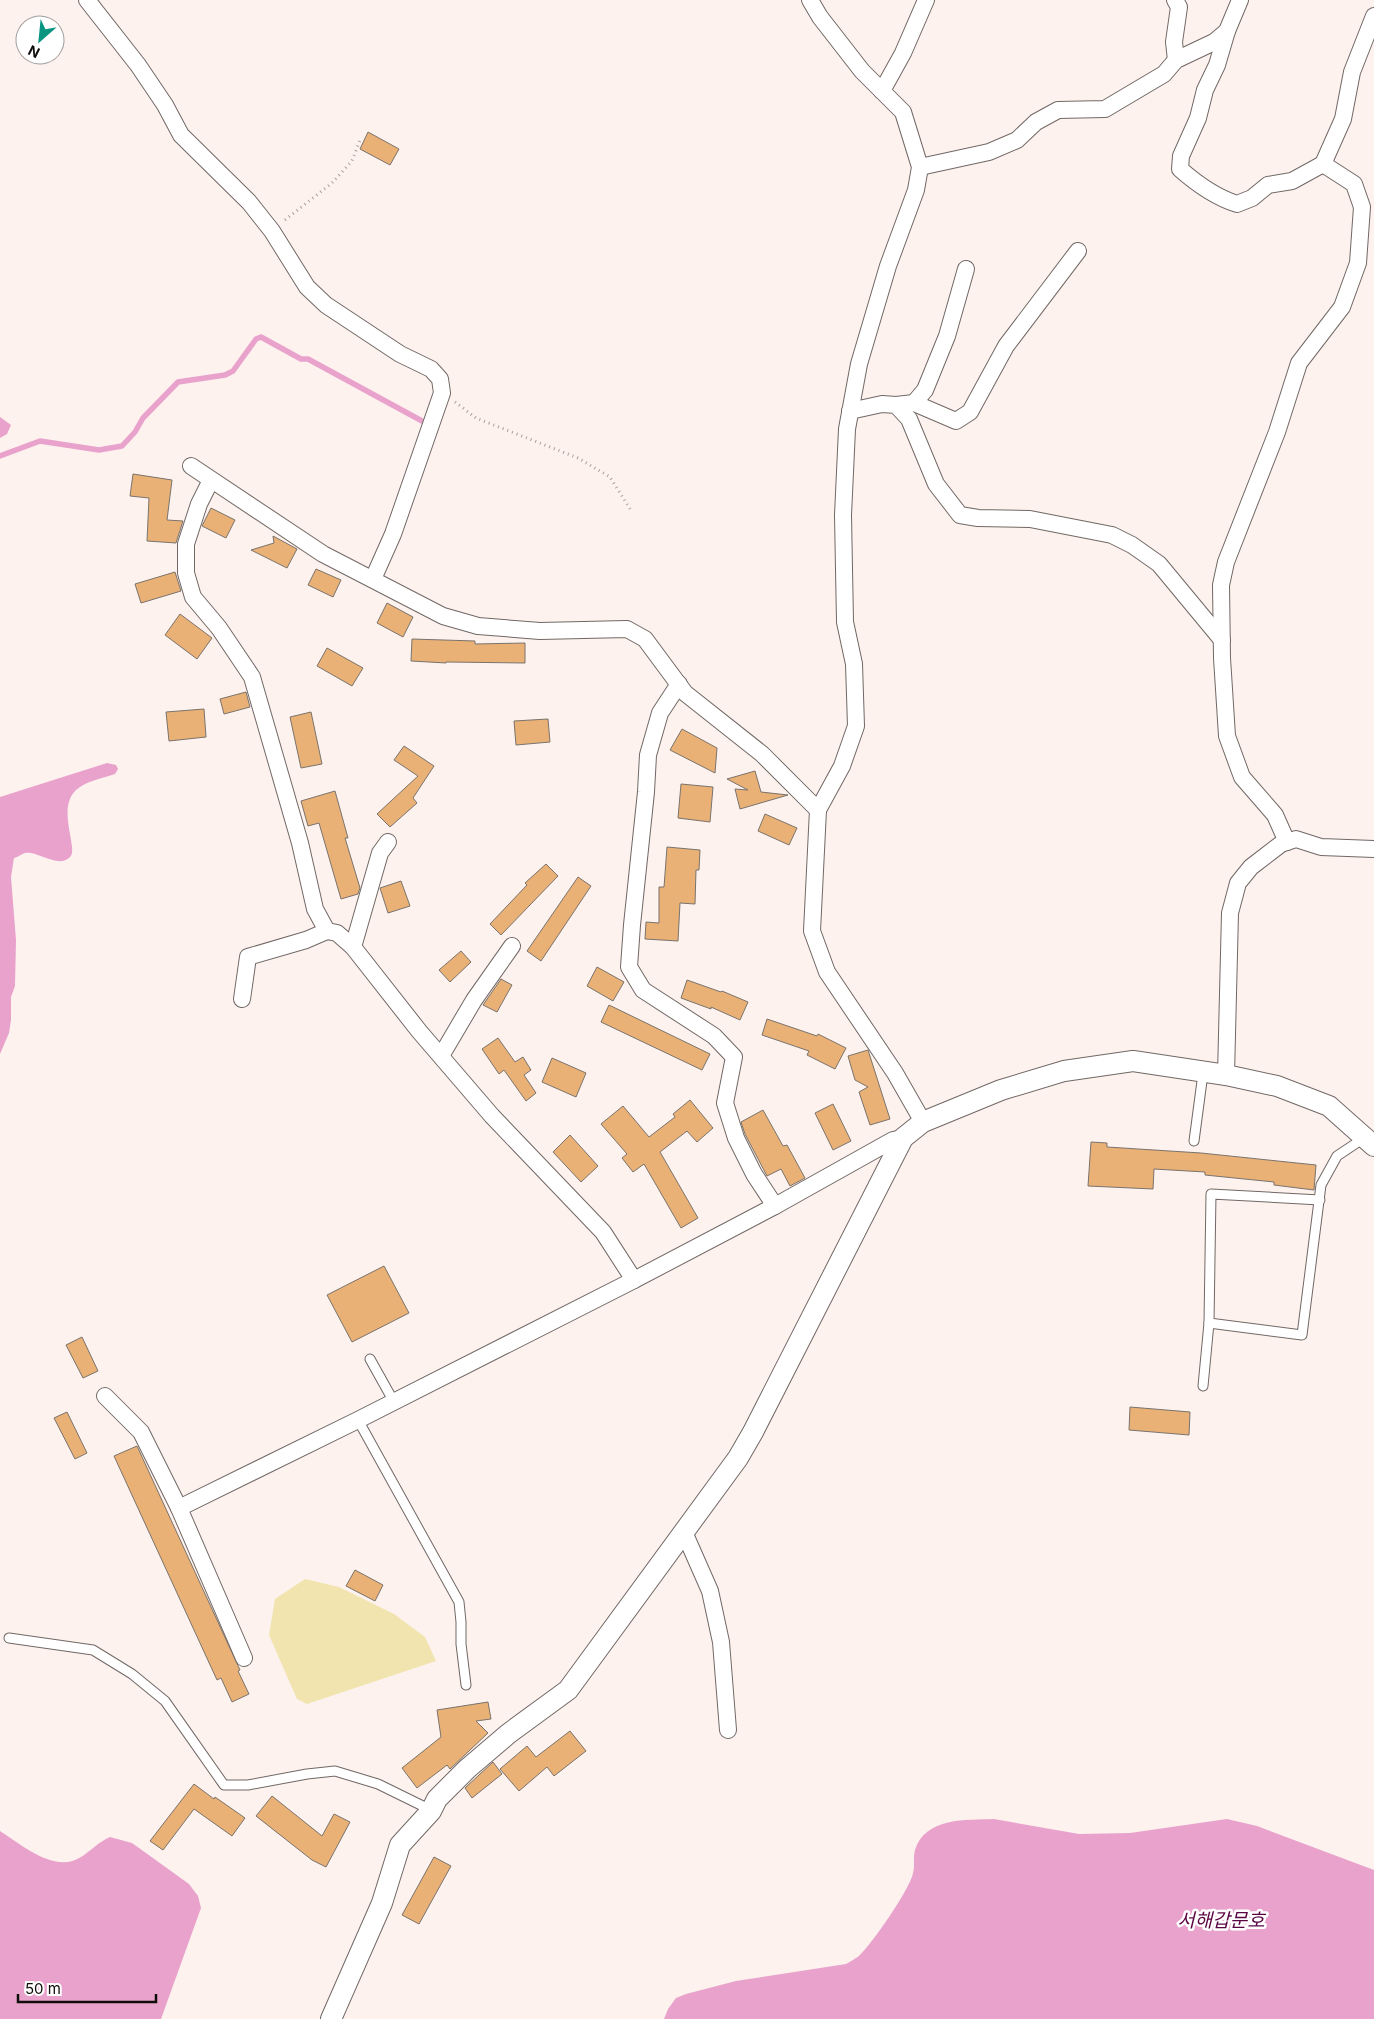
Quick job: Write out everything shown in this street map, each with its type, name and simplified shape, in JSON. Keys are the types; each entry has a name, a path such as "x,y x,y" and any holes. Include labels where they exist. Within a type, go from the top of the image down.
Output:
{"street":[{"path":"87,0 138,65 165,105 181,136 249,202 272,231 307,287 326,305 400,354 431,370 440,379 442,393 393,534 373,579"},
{"path":"810,0 820,17 862,71 903,112 920,167 916,190 888,266 859,364 847,429 843,515 845,622 854,664 856,726 842,766 818,810 812,931 827,972 895,1073 922,1122"},
{"path":"882,91 903,54 926,0"},
{"path":"1175,0 1179,7 1174,42 1176,60"},
{"path":"1240,0 1227,31 1217,65 1205,90 1198,118 1181,156 1180,169 1196,183 1221,199 1237,204 1252,198 1268,185 1292,181 1323,164 1343,119 1352,72 1374,16"},
{"path":"920,167 989,152 1017,140 1036,122 1058,110 1105,109 1164,74 1176,60 1214,42 1227,31"},
{"path":"1287,842 1275,815 1242,777 1227,736 1221,586 1226,562 1278,432 1299,362 1342,307 1358,263 1362,207 1357,192 1354,184 1323,164"},
{"path":"850,411 882,404 914,403 956,421 970,412 1006,346 1078,251"},
{"path":"914,403 926,390 947,336 966,270"},
{"path":"896,405 909,419 936,484 960,515 978,518 1030,519 1112,535 1132,545 1159,564 1222,640"},
{"path":"191,466 323,554 443,616 478,626 540,630 628,629 645,639 685,693 762,754 818,810"},
{"path":"211,480 199,504 186,544 186,573 193,597 219,628 252,677 300,843 315,909 327,931"},
{"path":"678,684 660,713 648,755 629,967 643,990 714,1036 734,1058 725,1103 736,1138 754,1174 775,1206"},
{"path":"1226,1075 1230,913 1238,883 1252,867 1281,844 1296,839 1321,847 1374,849"},
{"path":"353,947 380,853 388,842"},
{"path":"242,999 248,958 306,940 327,931 338,933 353,947 492,1116 603,1232 634,1280"},
{"path":"441,1056 474,1000 512,946"},
{"path":"331,2019 382,1903 400,1845 431,1810 437,1800 467,1769 508,1734 568,1690 738,1458 903,1138 922,1122 1001,1090 1064,1071 1133,1061 1226,1075 1277,1086 1329,1106 1369,1142"},
{"path":"179,1508 394,1402 634,1280 775,1206 893,1140 903,1138"},
{"path":"105,1396 141,1432 179,1508 244,1658"},
{"path":"684,1532 710,1591 720,1642 728,1730"}],"lane":[{"path":"1194,1141 1202,1071"},
{"path":"1209,1323 1302,1335 1321,1185 1336,1156 1369,1142"},
{"path":"1203,1386 1209,1323 1211,1194 1320,1200"},
{"path":"370,1358 394,1402"},
{"path":"358,1420 459,1602 461,1644 466,1685"},
{"path":"9,1638 93,1650 132,1674 164,1701 224,1785 248,1786 307,1774 335,1771 378,1784 431,1810"}],"path":[{"path":"272,231 332,183 352,161 360,140"},
{"path":"442,393 476,418 578,458 610,477 632,512"}],"shaded area":[{"path":"305,1579 339,1587 394,1614 425,1637 436,1661 307,1704 297,1699 269,1635 275,1599"}],"water":[{"path":"0,417 11,425 7,434 0,438"},
{"path":"107,763 116,765 118,769 115,774 85,784 76,790 70,798 68,817 72,853 70,857 60,861 25,853 14,858 11,877 16,940 15,986 11,997 9,1033 0,1054 0,797"},
{"name":"서해갑문호","path":"994,1819 1079,1834 1130,1833 1227,1819 1257,1826 1374,1870 1374,2019 664,2019 676,1998 686,1994 736,1981 846,1964 859,1956 890,1916 910,1881 914,1867 915,1850 920,1839 928,1831 948,1822"},
{"path":"0,1831 39,1856 60,1862 71,1861 81,1857 110,1837 132,1843 189,1884 198,1896 201,1908 161,2019 0,2019"}],"building":[{"path":"368,132 399,149 390,165 360,149"},
{"path":"133,474 172,480 167,520 183,521 176,543 147,541 149,498 130,496"},
{"path":"211,508 235,520 226,538 202,526"},
{"path":"273,536 297,549 287,568 251,550 274,543"},
{"path":"316,569 341,580 333,597 308,585"},
{"path":"175,572 181,591 141,603 135,584"},
{"path":"387,603 413,617 403,637 377,623"},
{"path":"180,614 212,638 197,659 165,635"},
{"path":"412,639 475,641 475,644 525,643 525,663 411,661"},
{"path":"327,648 363,668 352,686 317,666"},
{"path":"246,692 250,707 224,714 220,699"},
{"path":"204,709 206,737 169,741 166,712"},
{"path":"311,712 322,764 301,768 290,717"},
{"path":"548,719 550,742 516,745 514,721"},
{"path":"682,729 717,748 715,773 670,750"},
{"path":"404,746 434,766 413,798 417,803 390,827 377,814 418,776 394,760"},
{"path":"755,771 761,792 788,795 740,809 735,789 748,790 727,779"},
{"path":"681,784 713,787 710,822 678,818"},
{"path":"335,791 348,838 345,838 360,888 358,894 341,899 319,823 308,826 301,801"},
{"path":"765,814 797,828 789,845 758,831"},
{"path":"667,847 700,850 699,870 696,870 695,904 680,903 678,941 645,939 646,922 659,923 659,887 664,887"},
{"path":"546,864 558,876 501,935 490,924 527,885 525,883"},
{"path":"578,877 591,886 541,961 527,951"},
{"path":"401,881 410,906 388,913 380,888"},
{"path":"461,951 471,962 450,982 439,970"},
{"path":"597,967 624,982 613,1001 587,986"},
{"path":"501,979 512,985 497,1012 483,1005"},
{"path":"687,980 722,991 748,1002 740,1020 711,1007 711,1009 681,998"},
{"path":"609,1005 710,1054 702,1070 601,1022"},
{"path":"767,1019 817,1036 818,1034 846,1048 835,1069 807,1055 809,1051 762,1035"},
{"path":"498,1038 515,1062 523,1057 531,1070 524,1075 536,1093 526,1101 504,1070 499,1074 482,1049"},
{"path":"868,1050 890,1119 870,1125 859,1092 868,1087 855,1080 848,1056"},
{"path":"552,1058 586,1073 576,1097 542,1082"},
{"path":"690,1100 713,1128 697,1142 687,1131 660,1152 698,1218 681,1228 644,1164 633,1172 622,1158 627,1154 601,1124 623,1106 649,1137 675,1117 673,1114"},
{"path":"833,1104 851,1141 833,1150 815,1113"},
{"path":"763,1110 783,1146 787,1145 805,1178 790,1186 781,1169 767,1176 745,1134 741,1122"},
{"path":"570,1135 598,1166 581,1182 553,1152"},
{"path":"1091,1142 1107,1143 1107,1147 1201,1153 1316,1165 1314,1190 1274,1185 1274,1182 1205,1175 1205,1172 1154,1169 1153,1189 1088,1186"},
{"path":"384,1266 409,1313 352,1342 327,1295"},
{"path":"82,1337 98,1371 83,1378 66,1345"},
{"path":"1130,1407 1190,1412 1189,1435 1129,1430"},
{"path":"67,1412 87,1453 75,1459 54,1418"},
{"path":"137,1446 240,1670 238,1671 249,1694 232,1702 221,1678 217,1680 114,1456"},
{"path":"355,1570 383,1585 375,1601 346,1586"},
{"path":"488,1702 491,1719 476,1721 488,1733 450,1769 447,1765 417,1788 402,1768 441,1737 437,1710"},
{"path":"570,1731 586,1751 554,1776 547,1767 519,1791 500,1769 527,1746 536,1757"},
{"path":"493,1762 502,1774 472,1798 465,1788"},
{"path":"194,1784 245,1818 232,1836 194,1809 163,1850 150,1841"},
{"path":"272,1796 322,1836 334,1814 350,1822 326,1867 312,1860 256,1816"},
{"path":"434,1857 451,1866 419,1924 402,1915"}],"waterway":[{"path":"0,456 40,441 99,450 122,446 135,432 143,418 178,382 225,375 233,371 256,339 261,337 301,359 308,359 422,421"}]}
